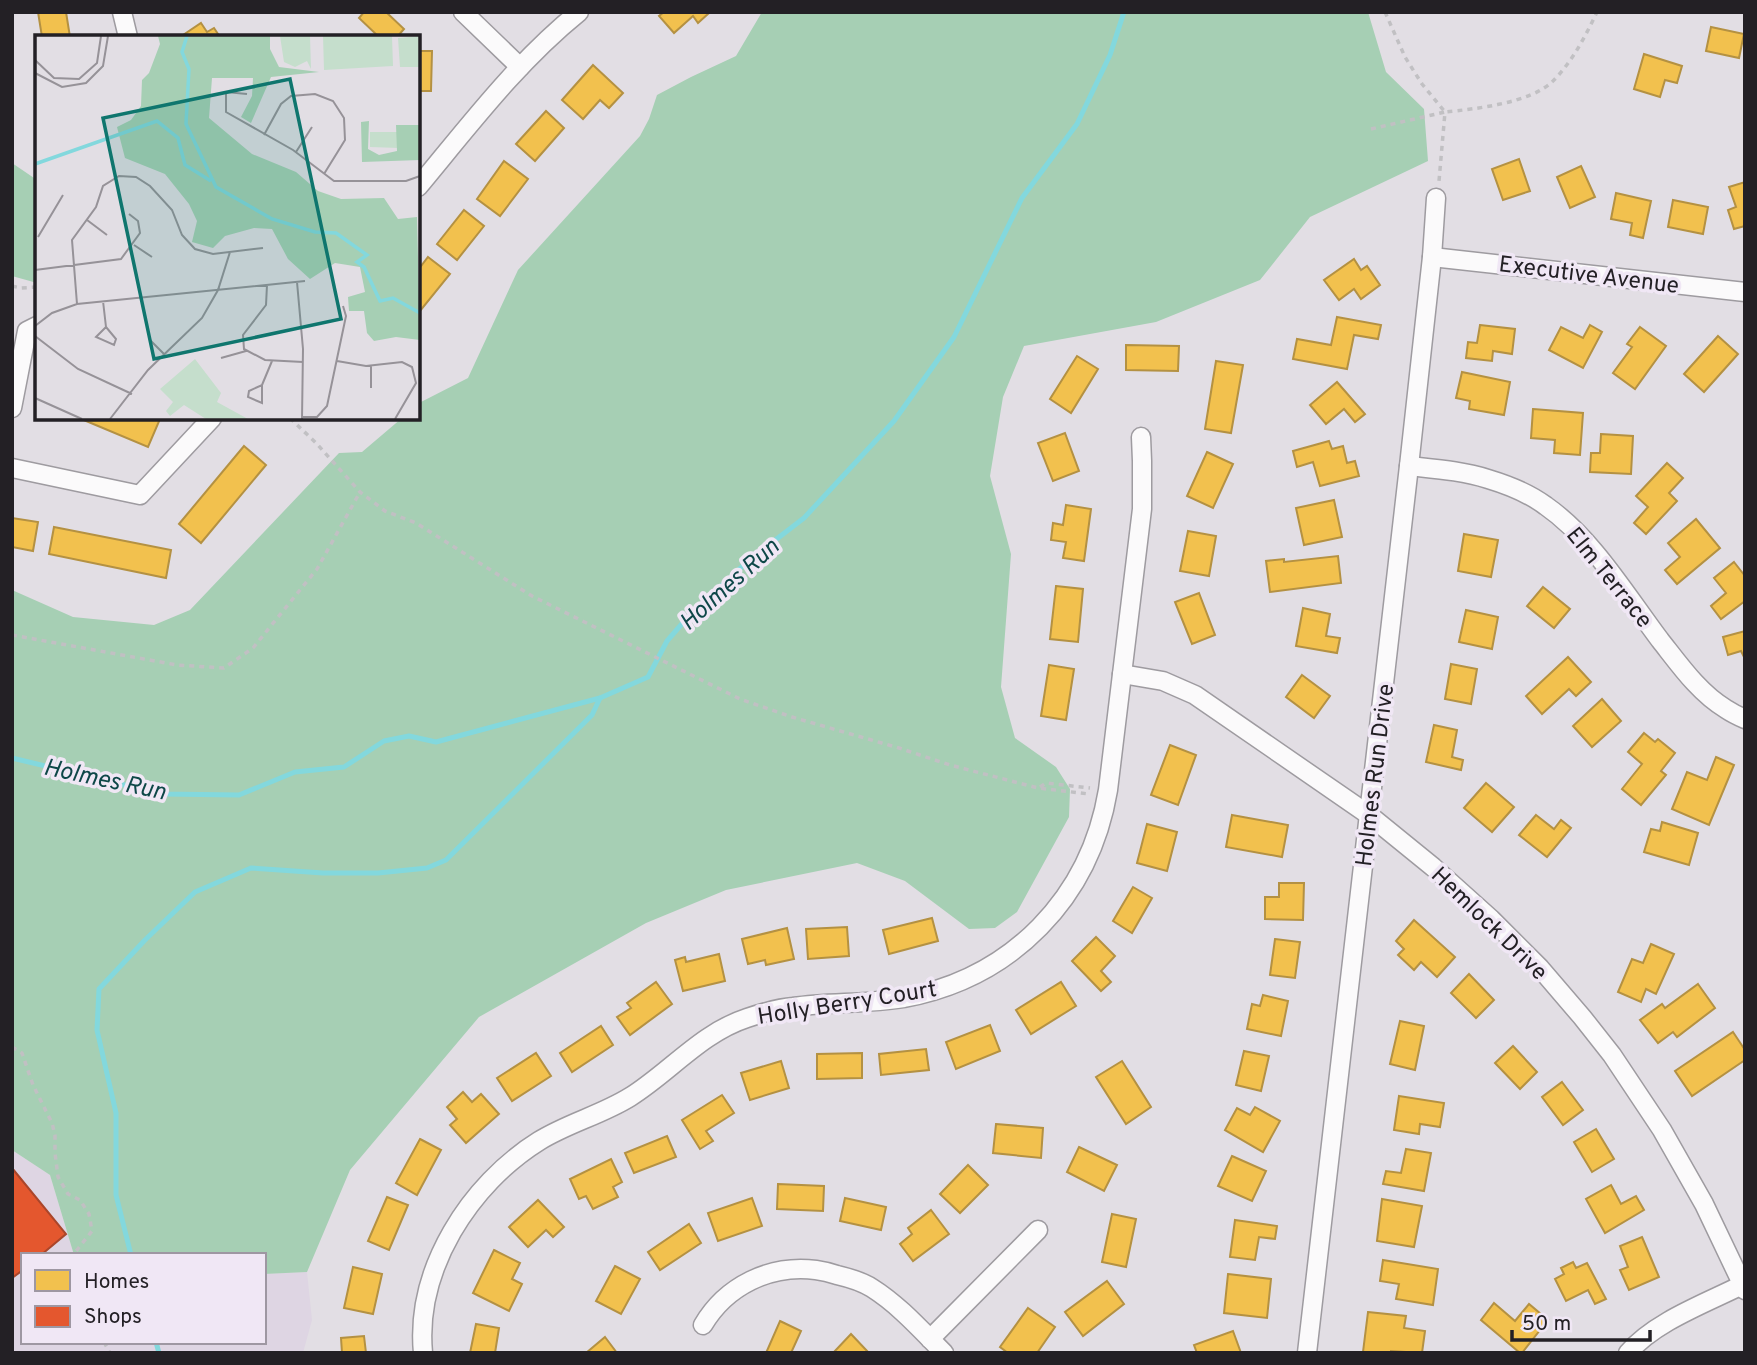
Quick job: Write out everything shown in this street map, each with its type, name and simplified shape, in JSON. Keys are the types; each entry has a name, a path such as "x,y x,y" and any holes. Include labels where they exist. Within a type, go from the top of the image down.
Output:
{"street":[{"path":"122,12 128,35"},
{"path":"463,12 520,67"},
{"path":"420,185 503,85 579,12"},
{"name":"Holmes Run Drive","path":"1307,1353 1433,257 1436,198"},
{"name":"Executive Avenue","path":"1433,257 1745,292"},
{"path":"12,408 27,331 35,327"},
{"path":"12,468 140,495 210,420"},
{"name":"Holly Berry Court","path":"423,1353 423,1321 440,1255 470,1203 492,1178 516,1157 541,1140 627,1099 656,1080 694,1047 718,1031 744,1019 793,1007 902,998 934,991 984,970 1027,940 1051,915 1087,863 1100,829 1108,790 1142,509 1141,437"},
{"name":"Elm Terrace","path":"1409,466 1488,479 1513,488 1555,512 1578,533 1684,671 1724,709 1745,719"},
{"name":"Hemlock Drive","path":"1122,674 1163,681 1195,695 1369,815 1491,919 1583,1017 1612,1055 1662,1130 1704,1204 1744,1287"},
{"path":"930,1339 1038,1230"},
{"path":"703,1325 724,1297 741,1285 766,1275 792,1270 816,1270 856,1279 871,1287 893,1303 944,1353"},
{"path":"1628,1353 1656,1328 1744,1287"}],"path":[{"path":"1385,12 1410,66 1445,112 1436,198"},
{"path":"1371,129 1445,112 1487,108 1537,92 1552,83 1576,52 1597,12"},
{"path":"12,286 35,287"},
{"path":"292,420 360,492 386,511 416,523 532,596 740,699 950,765 1038,788 1077,792"},
{"path":"12,635 177,665 224,668 253,648 317,569 360,492"},
{"path":"1038,788 1046,783 1108,790"},
{"path":"12,1047 22,1053 33,1084 52,1123 58,1177 68,1194 80,1200 89,1214 92,1231 75,1253"}],"shaded area":[{"path":"12,1150 50,1175 73,1253 21,1253 21,1344 266,1344 266,1274 307,1272 312,1320 303,1353 12,1353"}],"green space":[{"path":"762,12 1368,12 1386,72 1424,109 1428,161 1310,217 1260,280 1156,322 1024,346 1003,397 990,476 1011,554 1001,687 1015,738 1056,767 1070,789 1069,817 1017,912 995,928 969,929 905,881 857,863 726,890 646,923 479,1017 350,1170 307,1272 266,1274 266,1253 73,1253 50,1175 12,1150 12,590 73,617 154,625 190,610 339,453 362,452 400,420 420,420 420,403 468,378 518,270 640,136 657,95 736,56"},
{"path":"12,163 35,179 35,282 12,276"}],"building: Homes":[{"path":"38,12 66,12 70,35 42,35"},
{"path":"364,12 386,12 404,29 399,35 377,35 359,18"},
{"path":"664,12 709,13 698,23 693,16 674,33 659,16"},
{"path":"201,23 207,32 214,28 219,35 183,35"},
{"path":"1711,27 1744,34 1739,58 1706,51"},
{"path":"420,51 432,51 431,91 420,91"},
{"path":"1644,54 1682,66 1677,83 1665,80 1660,97 1634,89"},
{"path":"593,65 623,93 609,108 600,100 583,119 562,100"},
{"path":"546,111 564,128 535,161 516,144"},
{"path":"1519,159 1530,191 1503,200 1492,169"},
{"path":"504,161 528,179 500,216 477,199"},
{"path":"1581,166 1595,197 1570,208 1557,177"},
{"path":"1745,182 1745,226 1734,229 1728,210 1736,207 1729,187"},
{"path":"1616,193 1651,201 1643,238 1630,235 1632,223 1611,219"},
{"path":"1673,200 1708,207 1703,234 1668,227"},
{"path":"464,210 484,226 457,260 437,244"},
{"path":"428,257 450,274 420,311 420,267"},
{"path":"1354,259 1361,270 1367,266 1380,285 1361,299 1354,289 1339,300 1324,280"},
{"path":"1337,317 1381,325 1378,339 1354,335 1347,369 1293,359 1297,339 1331,345"},
{"path":"1480,325 1515,329 1512,354 1493,351 1492,361 1466,358 1468,342 1477,343"},
{"path":"1590,325 1602,332 1583,368 1549,350 1561,327 1583,338"},
{"path":"1640,327 1666,346 1635,389 1613,373 1632,347 1627,344"},
{"path":"1718,336 1738,354 1704,392 1684,374"},
{"path":"1126,345 1179,346 1178,371 1126,370"},
{"path":"1077,356 1098,369 1071,413 1050,399"},
{"path":"1216,361 1243,365 1231,433 1205,429"},
{"path":"1462,372 1510,382 1504,415 1469,409 1470,401 1456,398"},
{"path":"1337,382 1365,414 1355,422 1344,409 1326,424 1310,405"},
{"path":"1533,409 1583,413 1580,455 1554,453 1555,440 1531,438"},
{"path":"84,420 160,420 148,447"},
{"path":"1065,433 1079,471 1053,481 1038,443"},
{"path":"1601,434 1633,436 1631,474 1590,472 1591,453 1600,453"},
{"path":"1329,441 1332,449 1343,446 1347,463 1355,461 1359,476 1320,486 1313,462 1297,467 1293,451"},
{"path":"244,446 266,465 201,543 179,524"},
{"path":"1207,452 1233,464 1213,508 1187,496"},
{"path":"1667,463 1683,478 1669,493 1677,501 1646,534 1634,523 1648,507 1636,496"},
{"path":"1334,500 1342,537 1304,545 1296,508"},
{"path":"1066,505 1091,509 1084,561 1063,558 1066,542 1051,540 1053,523 1063,525"},
{"path":"12,518 38,522 33,551 12,547"},
{"path":"1696,519 1720,548 1677,584 1665,570 1680,557 1668,543"},
{"path":"54,527 171,550 166,578 49,554"},
{"path":"1188,531 1216,536 1209,576 1180,571"},
{"path":"1464,534 1498,540 1491,577 1458,571"},
{"path":"1338,556 1341,583 1270,592 1266,561 1284,559 1284,562"},
{"path":"1734,562 1745,576 1745,601 1721,619 1711,606 1726,593 1714,578"},
{"path":"1056,586 1083,589 1078,642 1050,639"},
{"path":"1543,587 1570,609 1554,628 1527,606"},
{"path":"1199,593 1215,635 1192,644 1175,602"},
{"path":"1303,608 1330,614 1326,636 1340,638 1337,653 1296,646"},
{"path":"1466,610 1498,617 1492,649 1459,642"},
{"path":"1745,631 1745,659 1741,651 1728,655 1723,637"},
{"path":"1568,657 1591,682 1576,696 1569,689 1542,714 1526,696"},
{"path":"1451,664 1477,669 1471,704 1445,699"},
{"path":"1049,665 1074,669 1066,720 1041,716"},
{"path":"1302,675 1330,696 1314,718 1286,697"},
{"path":"1602,699 1621,721 1592,747 1573,726"},
{"path":"1434,725 1457,730 1452,757 1463,760 1461,770 1426,762"},
{"path":"1644,733 1655,742 1658,739 1675,753 1661,771 1666,775 1641,805 1622,789 1642,764 1628,752"},
{"path":"1170,745 1196,755 1178,805 1151,795"},
{"path":"1716,757 1734,765 1709,825 1672,809 1687,772 1707,780"},
{"path":"1486,783 1514,807 1492,832 1464,808"},
{"path":"1232,815 1288,825 1282,857 1226,847"},
{"path":"1536,815 1554,829 1561,820 1571,828 1547,857 1519,835"},
{"path":"1662,822 1698,833 1689,865 1644,852 1651,829 1660,831"},
{"path":"1147,824 1177,832 1167,871 1137,863"},
{"path":"1279,883 1304,883 1303,920 1265,919 1265,897 1279,897"},
{"path":"1133,887 1152,898 1132,933 1113,921"},
{"path":"932,918 938,941 889,954 883,930"},
{"path":"1414,920 1455,957 1437,977 1421,962 1414,970 1398,955 1404,949 1396,941"},
{"path":"847,927 849,956 808,959 806,929"},
{"path":"787,928 794,959 766,965 765,960 748,964 742,939"},
{"path":"1096,937 1115,956 1101,971 1111,982 1101,991 1072,961"},
{"path":"1275,939 1300,942 1295,978 1270,975"},
{"path":"1651,944 1674,954 1656,994 1646,989 1641,1002 1618,992 1632,959 1643,963"},
{"path":"719,954 725,981 683,991 675,960 685,957 686,962"},
{"path":"1469,974 1494,1000 1476,1018 1451,993"},
{"path":"656,982 672,1004 630,1035 617,1017 631,1008 627,1003"},
{"path":"1061,982 1076,1006 1031,1034 1016,1010"},
{"path":"1698,984 1715,1008 1677,1037 1673,1032 1658,1043 1640,1020 1662,1004 1665,1008"},
{"path":"1263,995 1288,1001 1281,1036 1247,1029 1252,1004 1260,1006"},
{"path":"1400,1021 1424,1026 1415,1070 1390,1064"},
{"path":"990,1025 1000,1051 956,1069 946,1042"},
{"path":"601,1026 613,1045 572,1072 560,1053"},
{"path":"1733,1032 1745,1050 1745,1060 1692,1096 1675,1071"},
{"path":"1513,1046 1537,1072 1520,1089 1495,1063"},
{"path":"926,1049 929,1070 881,1075 879,1054"},
{"path":"1244,1051 1269,1056 1261,1091 1236,1085"},
{"path":"536,1053 551,1076 512,1101 497,1078"},
{"path":"862,1053 862,1078 817,1079 817,1054"},
{"path":"781,1061 789,1088 750,1100 741,1073"},
{"path":"1122,1061 1151,1107 1126,1124 1096,1077"},
{"path":"1562,1082 1583,1110 1563,1125 1542,1097"},
{"path":"463,1092 472,1102 481,1094 499,1114 466,1143 450,1125 457,1119 447,1107"},
{"path":"722,1095 734,1113 706,1131 713,1141 700,1149 682,1120"},
{"path":"1399,1096 1444,1103 1440,1127 1420,1124 1419,1134 1394,1130"},
{"path":"1255,1107 1280,1121 1263,1152 1225,1130 1237,1108 1250,1115"},
{"path":"996,1124 1043,1128 1041,1158 993,1153"},
{"path":"1596,1129 1614,1159 1592,1172 1574,1142"},
{"path":"667,1136 676,1157 634,1173 625,1153"},
{"path":"420,1139 441,1150 417,1195 396,1183"},
{"path":"1079,1147 1117,1165 1104,1191 1067,1172"},
{"path":"1406,1149 1431,1153 1424,1191 1383,1184 1386,1171 1401,1173"},
{"path":"1232,1156 1266,1171 1252,1201 1218,1186"},
{"path":"611,1159 622,1182 613,1187 618,1197 593,1209 586,1196 579,1199 570,1179"},
{"path":"968,1165 988,1185 960,1213 940,1194"},
{"path":"778,1184 824,1186 823,1211 777,1209"},
{"path":"1611,1185 1621,1204 1636,1196 1644,1210 1605,1233 1586,1199"},
{"path":"387,1197 408,1205 389,1250 368,1241"},
{"path":"752,1198 762,1226 718,1241 708,1213"},
{"path":"845,1198 886,1207 881,1230 840,1221"},
{"path":"1382,1199 1422,1206 1414,1247 1377,1241"},
{"path":"538,1200 564,1227 553,1237 546,1230 528,1247 509,1227"},
{"path":"931,1210 949,1234 913,1261 900,1244 912,1234 908,1228"},
{"path":"1112,1214 1136,1219 1126,1267 1102,1262"},
{"path":"1235,1220 1277,1226 1275,1239 1259,1237 1255,1260 1230,1257"},
{"path":"689,1224 701,1243 660,1270 648,1252"},
{"path":"1642,1237 1659,1277 1629,1290 1620,1270 1628,1267 1620,1246"},
{"path":"494,1250 520,1263 512,1279 522,1284 509,1311 473,1293"},
{"path":"1383,1260 1438,1269 1433,1305 1396,1299 1399,1284 1380,1281"},
{"path":"1573,1262 1576,1268 1587,1263 1606,1299 1595,1304 1588,1290 1566,1301 1555,1279 1564,1274 1561,1268"},
{"path":"615,1266 640,1279 621,1314 596,1301"},
{"path":"353,1267 382,1274 373,1314 344,1308"},
{"path":"1228,1274 1271,1279 1267,1318 1224,1313"},
{"path":"1107,1281 1124,1304 1083,1336 1065,1312"},
{"path":"1494,1303 1515,1321 1529,1304 1548,1320 1522,1353 1481,1320"},
{"path":"1028,1308 1055,1327 1037,1353 1008,1353 1000,1347"},
{"path":"1368,1312 1406,1316 1404,1328 1425,1331 1422,1353 1363,1352"},
{"path":"780,1321 801,1331 791,1353 766,1353"},
{"path":"476,1324 499,1328 495,1353 470,1353"},
{"path":"1233,1331 1241,1353 1197,1353 1194,1345"},
{"path":"851,1334 869,1353 833,1353"},
{"path":"364,1336 366,1353 342,1353 341,1338"},
{"path":"605,1337 617,1353 586,1353"}],"building: Shops":[{"path":"12,1168 66,1234 43,1253 21,1253 21,1271 12,1278"}],"waterway":[{"name":"Holmes Run","path":"12,758 162,794 239,795 295,772 344,767 384,741 409,736 436,742 600,698 648,677 667,641 687,618 748,561 804,518 894,421 954,337 1022,198 1077,124 1110,55 1124,12"},
{"path":"130,1253 116,1195 116,1113 97,1030 99,989 195,892 251,868 323,873 378,873 427,868 446,860 592,715 600,698"},
{"path":"157,1344 159,1353"}]}
